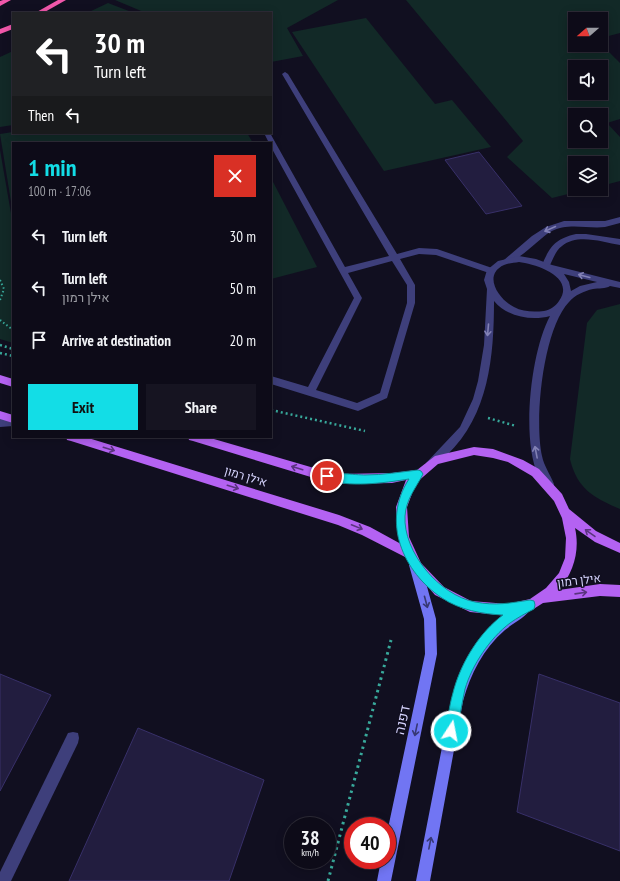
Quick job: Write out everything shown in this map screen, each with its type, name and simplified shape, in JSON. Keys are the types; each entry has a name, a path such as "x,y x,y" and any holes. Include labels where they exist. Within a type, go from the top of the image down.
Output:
{"highway":[{"path":"0,4 8,0"},
{"path":"40,12 63,0"},
{"path":"0,32 12,26"}],"main road":[{"path":"0,379 12,383"},
{"path":"0,415 12,419"},
{"name":"אילן רמון","path":"75,438 339,520 366,531 408,552"},
{"name":"אילן רמון","path":"196,438 314,473 340,479 392,478 418,474"},
{"path":"566,511 572,535 571,560 567,571 552,591 542,599 530,605 503,610 474,607 460,602 440,591 424,576 415,565 408,552 404,540 400,516 405,493 418,474 431,463 446,456 463,452 493,453 522,464 543,479 551,488 566,511 579,525 598,539 620,548"},
{"name":"אילן רמון","path":"542,599 600,590 620,591"}],"street":[{"path":"272,380 358,407 384,395 411,303 411,285 285,74"},
{"path":"272,142 358,298 310,392"},
{"path":"431,463 450,446 463,430 472,414 483,378 488,342 490,291 488,282 492,270 498,264 508,260 522,250 538,235 549,229 564,224 604,224 620,220"},
{"path":"588,223 599,238 620,246"},
{"path":"547,266 552,249 562,240 575,237 599,238 620,242"},
{"path":"343,271 419,251 437,252 492,270"},
{"path":"508,260 525,259 620,286"},
{"path":"547,266 557,272 565,285 566,294 551,323 542,350 534,430 539,465 551,488"},
{"path":"490,291 496,300 505,307 523,314 536,315 547,313 562,304 570,295 587,287 601,285 620,286"},
{"path":"0,423 12,422"},
{"name":"דפנה","path":"384,881 431,654 429,613 415,565"},
{"path":"423,881 457,701 464,677 477,652 488,637 505,620 530,605"},
{"path":"3,881 73,738"}],"path":[{"path":"0,280 4,289 0,300"},
{"path":"0,320 12,329"},
{"path":"0,345 12,349"},
{"path":"0,353 12,356"},
{"path":"272,410 365,431"},
{"path":"472,414 534,430"},
{"path":"328,881 391,640"}],"green space":[{"path":"115,0 338,0 287,28 303,56 272,62 272,12 144,12"},
{"path":"406,0 620,0 620,33 608,36 608,12 568,12 568,52 608,51 620,63 620,119 608,123 608,108 568,108 568,148 608,148 608,124 620,137 620,181 608,184 608,156 568,156 568,194 552,198 507,157 523,141"},
{"path":"108,3 131,12 89,12"},
{"path":"366,18 435,104 452,100 491,147 384,171 292,32"},
{"path":"12,51 12,125 0,127 0,57"},
{"path":"12,132 12,134 248,134 252,142 12,142 12,208 0,134"},
{"path":"0,150 12,219 12,343 0,339"},
{"path":"272,180 317,267 272,279"},
{"path":"620,304 620,509 602,501 582,485 577,478 570,459 587,323 597,310"}],"building":[{"path":"479,152 522,206 486,214 445,160"},
{"path":"0,674 51,695 0,791"},
{"path":"539,674 620,703 620,851 517,812"},
{"path":"138,728 264,780 229,881 69,881"}],"route":[{"path":"327,476 340,479 367,479 392,478 418,474 405,493 400,516 401,528 408,552 415,565 424,576 446,595 474,607 488,610 503,610 517,609 530,605 505,620 481,646 469,666 460,688 451,731"}]}
